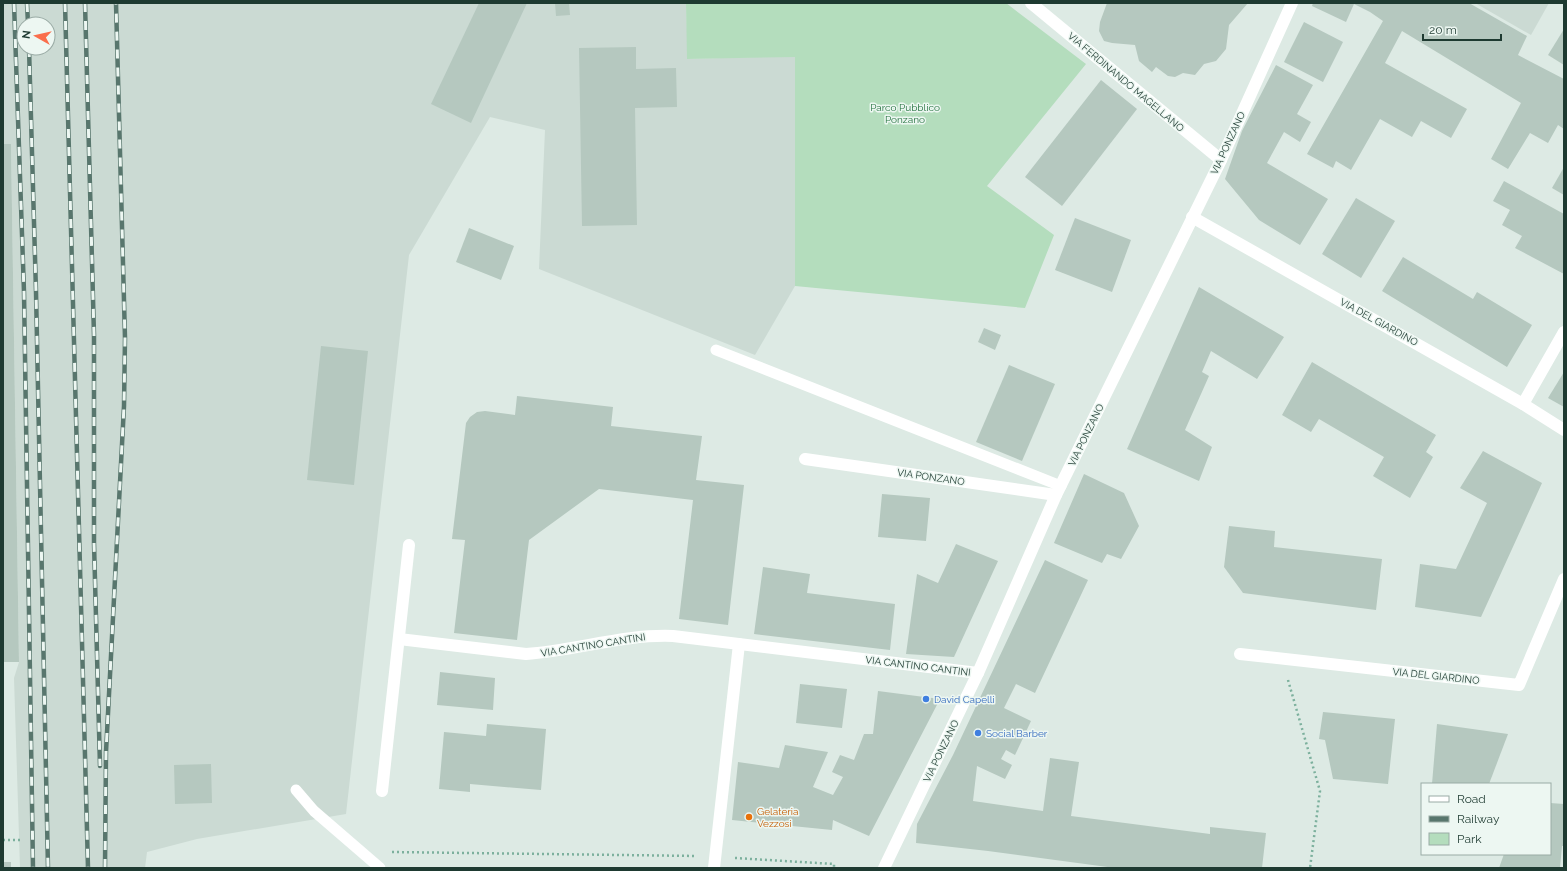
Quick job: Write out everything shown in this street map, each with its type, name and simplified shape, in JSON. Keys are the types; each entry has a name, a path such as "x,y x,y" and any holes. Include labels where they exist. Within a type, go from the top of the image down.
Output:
{"street":[{"name":"VIA FERDINANDO MAGELLANO","path":"1030,3 1221,160"},
{"name":"VIA PONZANO","path":"884,868 978,673 1058,490 1221,160 1292,3"},
{"name":"VIA DEL GIARDINO","path":"1192,217 1523,404 1564,430"},
{"path":"1523,404 1564,332"},
{"name":"VIA PONZANO","path":"805,459 1058,490"},
{"path":"382,791 409,545"},
{"name":"VIA DEL GIARDINO","path":"1240,654 1519,684 1564,579"},
{"name":"VIA CANTINO CANTINI","path":"399,639 526,654 544,653 641,636 658,636 739,644 978,673"},
{"path":"714,868 739,644"}],"lane":[{"path":"716,350 1058,490"},
{"path":"296,790 314,811 380,868"}],"path":[{"path":"1282,659 1320,791 1310,868"},
{"path":"3,840 20,840"},
{"path":"392,852 695,856 716,850 733,858 834,864 834,868"}],"shaded area":[{"path":"3,3 686,3 688,59 795,56 795,286 755,355 539,269 545,130 490,117 409,255 346,814 197,839 147,852 145,868 20,868 14,678 19,662 11,144 3,144"},
{"path":"1475,3 1549,3 1531,35"}],"green space":[{"name":"Parco Pubblico Ponzano","path":"686,3 1006,3 1086,64 987,186 1054,235 1025,308 795,286 795,57 687,59"}],"building":[{"path":"479,3 527,3 471,123 431,104"},
{"path":"555,3 569,3 570,15 556,16"},
{"path":"1107,3 1248,3 1229,25 1226,49 1216,61 1204,64 1195,75 1183,73 1175,77 1168,76 1156,67 1152,72 1139,61 1135,45 1104,41 1099,31 1100,22"},
{"path":"1313,3 1469,3 1527,36 1518,55 1564,79 1564,129 1558,125 1548,143 1530,133 1508,169 1491,159 1521,103 1402,31 1385,63 1467,109 1451,138 1421,121 1412,137 1380,119 1351,170 1336,161 1333,168 1307,154 1383,21 1354,4 1346,22 1312,6"},
{"path":"1304,22 1343,42 1323,82 1284,62"},
{"path":"1564,29 1564,65 1548,55"},
{"path":"636,47 636,69 676,68 677,107 635,108 637,225 582,226 579,48"},
{"path":"1276,65 1313,85 1297,114 1311,122 1300,142 1284,132 1267,163 1328,199 1300,245 1259,220 1225,179 1242,131"},
{"path":"1101,80 1137,109 1062,206 1025,177"},
{"path":"3,144 11,144 19,662 3,662"},
{"path":"1564,167 1564,195 1552,188"},
{"path":"1504,181 1564,214 1564,274 1515,248 1522,236 1502,225 1510,210 1493,201"},
{"path":"1356,198 1395,221 1361,278 1322,254"},
{"path":"1075,218 1131,240 1112,292 1055,270"},
{"path":"469,228 514,246 501,280 456,262"},
{"path":"1403,257 1473,299 1477,292 1532,325 1507,367 1382,291"},
{"path":"1199,287 1284,337 1257,379 1211,351 1202,372 1209,376 1185,430 1212,447 1199,481 1127,449"},
{"path":"984,328 1001,335 995,350 978,342"},
{"path":"321,346 368,351 354,485 307,480"},
{"path":"1312,362 1436,435 1426,452 1433,457 1410,498 1373,476 1384,457 1319,419 1311,432 1282,415"},
{"path":"1009,365 1055,384 1022,461 976,442"},
{"path":"1564,372 1564,407 1548,398"},
{"path":"517,396 613,407 611,426 702,436 696,480 744,485 728,625 679,619 693,500 599,489 529,540 517,640 454,633 465,540 452,539 466,423 470,417 477,412 485,411 515,415"},
{"path":"1483,451 1542,483 1481,617 1415,607 1420,564 1456,569 1487,503 1460,488"},
{"path":"1084,474 1124,493 1139,526 1121,559 1107,554 1102,563 1054,543"},
{"path":"882,494 930,498 926,541 878,537"},
{"path":"1229,526 1275,531 1274,547 1382,559 1376,610 1243,593 1224,567"},
{"path":"956,544 998,561 954,657 906,654 917,574 938,583"},
{"path":"1045,560 1088,580 1035,693 1016,684 1004,708 1031,721 1015,755 1006,750 1001,759 1012,765 1005,779 977,766 973,801 1043,811 1050,758 1079,762 1071,816 1210,834 1210,827 1266,833 1262,868 1115,868 916,843 917,824 953,755"},
{"path":"763,567 810,574 807,593 895,604 890,650 754,634"},
{"path":"440,672 495,678 493,710 437,705"},
{"path":"800,684 847,689 842,728 796,723"},
{"path":"878,691 940,699 869,836 833,820 832,830 732,820 738,762 779,768 785,745 828,752 813,787 833,795 843,777 832,772 840,755 854,760 864,734 873,734"},
{"path":"1323,712 1395,719 1388,784 1333,779 1325,740 1319,739"},
{"path":"487,724 546,729 541,790 470,784 470,792 439,789 444,732 486,736"},
{"path":"1437,724 1508,734 1489,783 1432,783"},
{"path":"211,764 212,803 175,804 174,765"},
{"path":"1551,803 1564,804 1564,846 1562,846 1560,868 1499,868 1504,855 1551,855"}],"tunnel":[{"path":"3,868 11,868"}],"railway":[{"path":"14,3 24,292 33,868"},
{"path":"27,3 28,16"},
{"path":"65,3 88,868"},
{"path":"85,3 94,335 94,543 100,766"},
{"path":"105,868 106,752 124,406 125,338 116,3"},
{"path":"29,56 36,292 48,868"}],"place":[{"name":"David Capelli","path":"926,699"},
{"name":"Social Barber","path":"978,733"},
{"name":"Gelateria Vezzosi","path":"749,817"}]}
